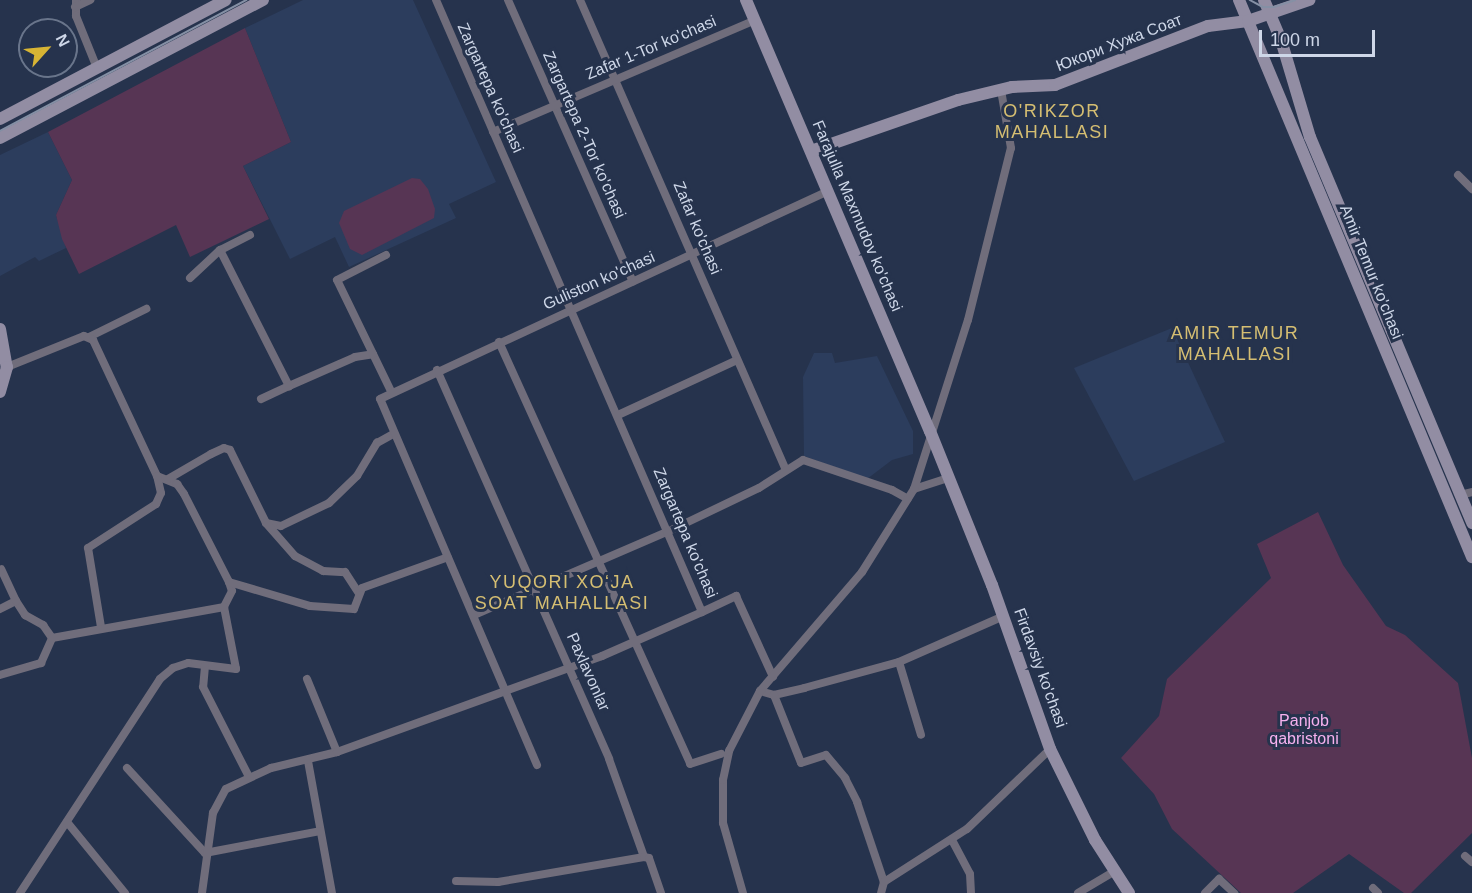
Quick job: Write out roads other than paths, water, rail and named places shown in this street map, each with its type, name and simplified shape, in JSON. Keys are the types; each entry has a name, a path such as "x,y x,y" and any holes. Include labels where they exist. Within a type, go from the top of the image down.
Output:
{"main road":[{"path":"0,138 263,0"},
{"name":"Farajulla Maxmudov ko'chasi","path":"746,0 930,431 934,447"},
{"name":"Amir Temur ko'chasi","path":"1239,0 1472,557"},
{"name":"Amir Temur ko'chasi","path":"1264,0 1270,12 1310,136 1466,493 1472,524"},
{"path":"1270,12 1280,0"},
{"name":"Юкори Хужа Соат","path":"812,151 958,100 1001,90 1055,85 1208,26 1248,21 1309,0"},
{"path":"0,119 217,2 223,19"},
{"path":"0,329 7,367 0,392"},
{"name":"Firdavsiy ko'chasi","path":"934,447 1004,616 1050,748 1095,840 1129,893"}],"street":[{"path":"90,0 76,4 97,68"},
{"name":"Zargartepa ko'chasi","path":"205,854 213,813 226,789 249,777 337,752 504,689 633,644 702,612 435,0"},
{"name":"Zargartepa 2-Tor ko'chasi","path":"508,0 552,105 633,282"},
{"name":"Zafar ko'chasi","path":"580,0 785,468"},
{"name":"Zafar 1-Tor ko'chasi","path":"493,132 755,20"},
{"path":"743,893 723,823 723,780 738,728 760,692 862,572 914,489 930,431 943,404 968,320 1011,148 1001,90"},
{"path":"1458,175 1472,189"},
{"name":"Guliston ko'chasi","path":"393,434 380,404 382,397 392,391 828,191"},
{"path":"190,278 220,250 250,234"},
{"path":"220,250 289,386"},
{"path":"386,255 337,280 392,391"},
{"path":"7,367 89,336 146,309"},
{"path":"89,336 157,476 161,493 156,504 88,548 101,627"},
{"path":"499,342 573,498 596,562 690,764 721,754"},
{"path":"261,399 355,357 373,354"},
{"path":"618,415 736,360"},
{"name":"Paxlavonlar","path":"437,370 570,667 609,759 644,857 649,858 661,893"},
{"path":"266,523 281,526 329,503 357,476 377,443 393,434 474,615 537,765"},
{"path":"168,479 211,454 224,448 230,450 266,523 295,556 323,571 345,572 358,592 354,609 339,609 282,599 229,582"},
{"path":"474,615 667,531 759,488 785,468 803,460 892,490 908,499"},
{"path":"24,891 160,679 173,668 188,663 236,669 224,607 232,591 229,582 184,494 168,479 157,476"},
{"path":"914,489 947,478"},
{"path":"358,592 448,557"},
{"path":"1,569 25,615 43,625 52,639"},
{"path":"702,612 736,596 773,677"},
{"path":"0,609 16,600"},
{"path":"52,639 101,627 224,607"},
{"path":"760,692 774,695 899,662 1004,616"},
{"path":"0,675 41,663 52,639"},
{"path":"899,662 921,735"},
{"path":"205,666 203,687 249,777"},
{"path":"307,679 337,752"},
{"path":"774,695 801,763 826,755 845,778 857,802 884,882 881,893"},
{"path":"884,882 952,840 1050,748"},
{"path":"308,761 332,893"},
{"path":"128,768 205,854 202,893"},
{"path":"67,822 124,893"},
{"path":"205,854 320,831"},
{"path":"952,840 970,874 971,893"},
{"path":"456,881 498,882 644,857"},
{"path":"1078,893 1116,871"},
{"path":"1205,893 1219,879 1234,893"}],"tram line":[{"path":"0,131 246,0"},
{"path":"1250,0 1263,7 1274,7 1295,0"}],"district":[{"name":"O'RIKZOR MAHALLASI","path":"1052,122"},
{"name":"AMIR TEMUR MAHALLASI","path":"1235,344"},
{"name":"YUQORI XO‘JA SOAT MAHALLASI","path":"562,593"}],"park label":[{"name":"Panjob qabristoni","path":"1304,730"}]}
